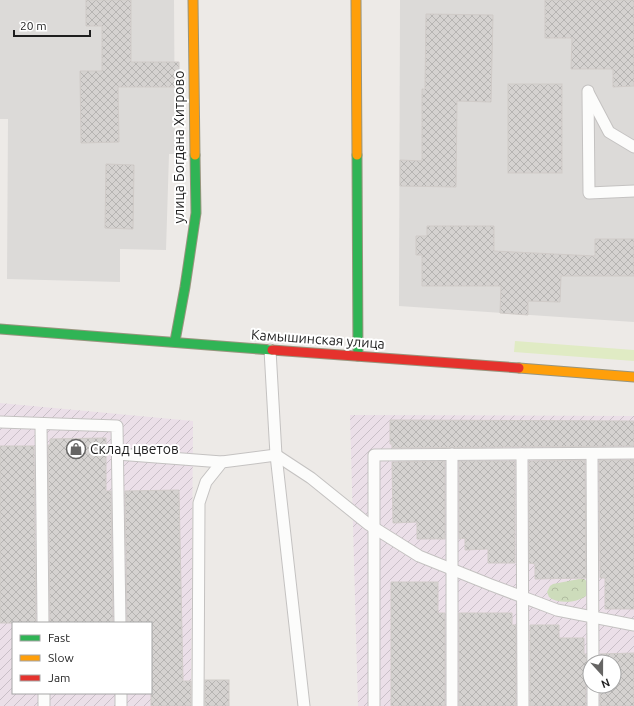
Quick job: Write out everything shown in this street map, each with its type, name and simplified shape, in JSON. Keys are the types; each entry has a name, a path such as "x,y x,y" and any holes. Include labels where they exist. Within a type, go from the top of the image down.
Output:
{"street":[{"name":"улица Богдана Хитрово","path":"175,341 196,213 193,0"},
{"path":"356,0 358,356"},
{"name":"Камышинская улица","path":"0,329 175,341 270,350 634,377"}],"lane":[{"path":"634,147 609,132 588,91 590,193 634,191"},
{"path":"270,350 276,455 304,706"},
{"path":"0,422 117,426 120,622"},
{"path":"41,424 43,622"},
{"path":"374,706 374,454 634,453"},
{"path":"117,454 222,462 276,455 310,478 368,524 419,556 557,610 634,625"},
{"path":"452,454 452,706"},
{"path":"522,454 523,706"},
{"path":"592,454 593,654"},
{"path":"198,706 199,503 206,482 222,462"},
{"path":"44,694 44,706"},
{"path":"121,694 121,706"},
{"path":"593,694 593,706"}],"shaded area":[{"path":"0,0 174,0 175,154 169,154 166,250 120,249 120,282 7,279 8,119 0,119"},
{"path":"400,0 634,0 634,322 399,306"},
{"path":"0,403 193,421 191,706 0,706"},
{"path":"350,415 634,416 634,706 358,706"}],"green space":[{"path":"515,341 634,350 634,361 514,352"},
{"path":"584,579 588,582 590,592 582,599 564,602 553,600 549,597 547,592 553,584"}],"building":[{"path":"86,0 131,0 131,62 179,62 179,87 118,87 119,142 81,143 80,71 102,71 102,26 86,26"},
{"path":"545,0 634,0 634,86 613,87 613,69 571,69 572,38 545,38"},
{"path":"426,14 493,15 491,102 457,101 456,187 400,186 400,160 422,161 422,89 425,89"},
{"path":"508,84 562,84 562,173 508,173"},
{"path":"106,164 134,165 133,229 105,228"},
{"path":"427,226 494,226 494,251 595,256 595,239 634,239 634,276 561,276 560,302 528,301 528,315 500,313 501,286 422,286 422,255 416,255 416,236 427,236"},
{"path":"390,420 634,421 634,446 392,448 392,444 390,444"},
{"path":"106,438 106,491 111,491 113,622 50,622 48,445 50,445 50,439"},
{"path":"0,446 34,446 36,622 0,623"},
{"path":"585,460 586,578 535,579 535,564 529,563 529,461"},
{"path":"599,460 634,460 634,609 605,609 605,578 600,578"},
{"path":"445,461 445,539 417,539 417,522 393,523 392,462"},
{"path":"459,461 515,461 515,563 488,563 488,549 465,550 465,538 459,539"},
{"path":"179,490 183,681 191,681 191,706 151,706 152,622 127,622 125,491"},
{"path":"391,582 438,582 438,613 445,613 445,706 391,706"},
{"path":"459,613 512,613 512,625 516,625 516,706 459,706"},
{"path":"530,625 559,625 559,638 584,638 584,654 582,654 582,694 586,694 586,706 530,706"},
{"path":"634,653 634,706 600,706 600,694 622,694 622,654 600,654"},
{"path":"205,680 229,680 229,706 205,706"}],"traffic: fast":[{"path":"175,341 196,213 195,155"},
{"path":"357,155 358,356"},
{"path":"0,329 272,350"}],"traffic: slow":[{"path":"193,0 195,155"},
{"path":"356,0 357,155"},
{"path":"519,368 634,377"}],"traffic: jam":[{"path":"272,350 519,368"}],"place":[{"name":"Склад цветов","path":"76,449"}]}
